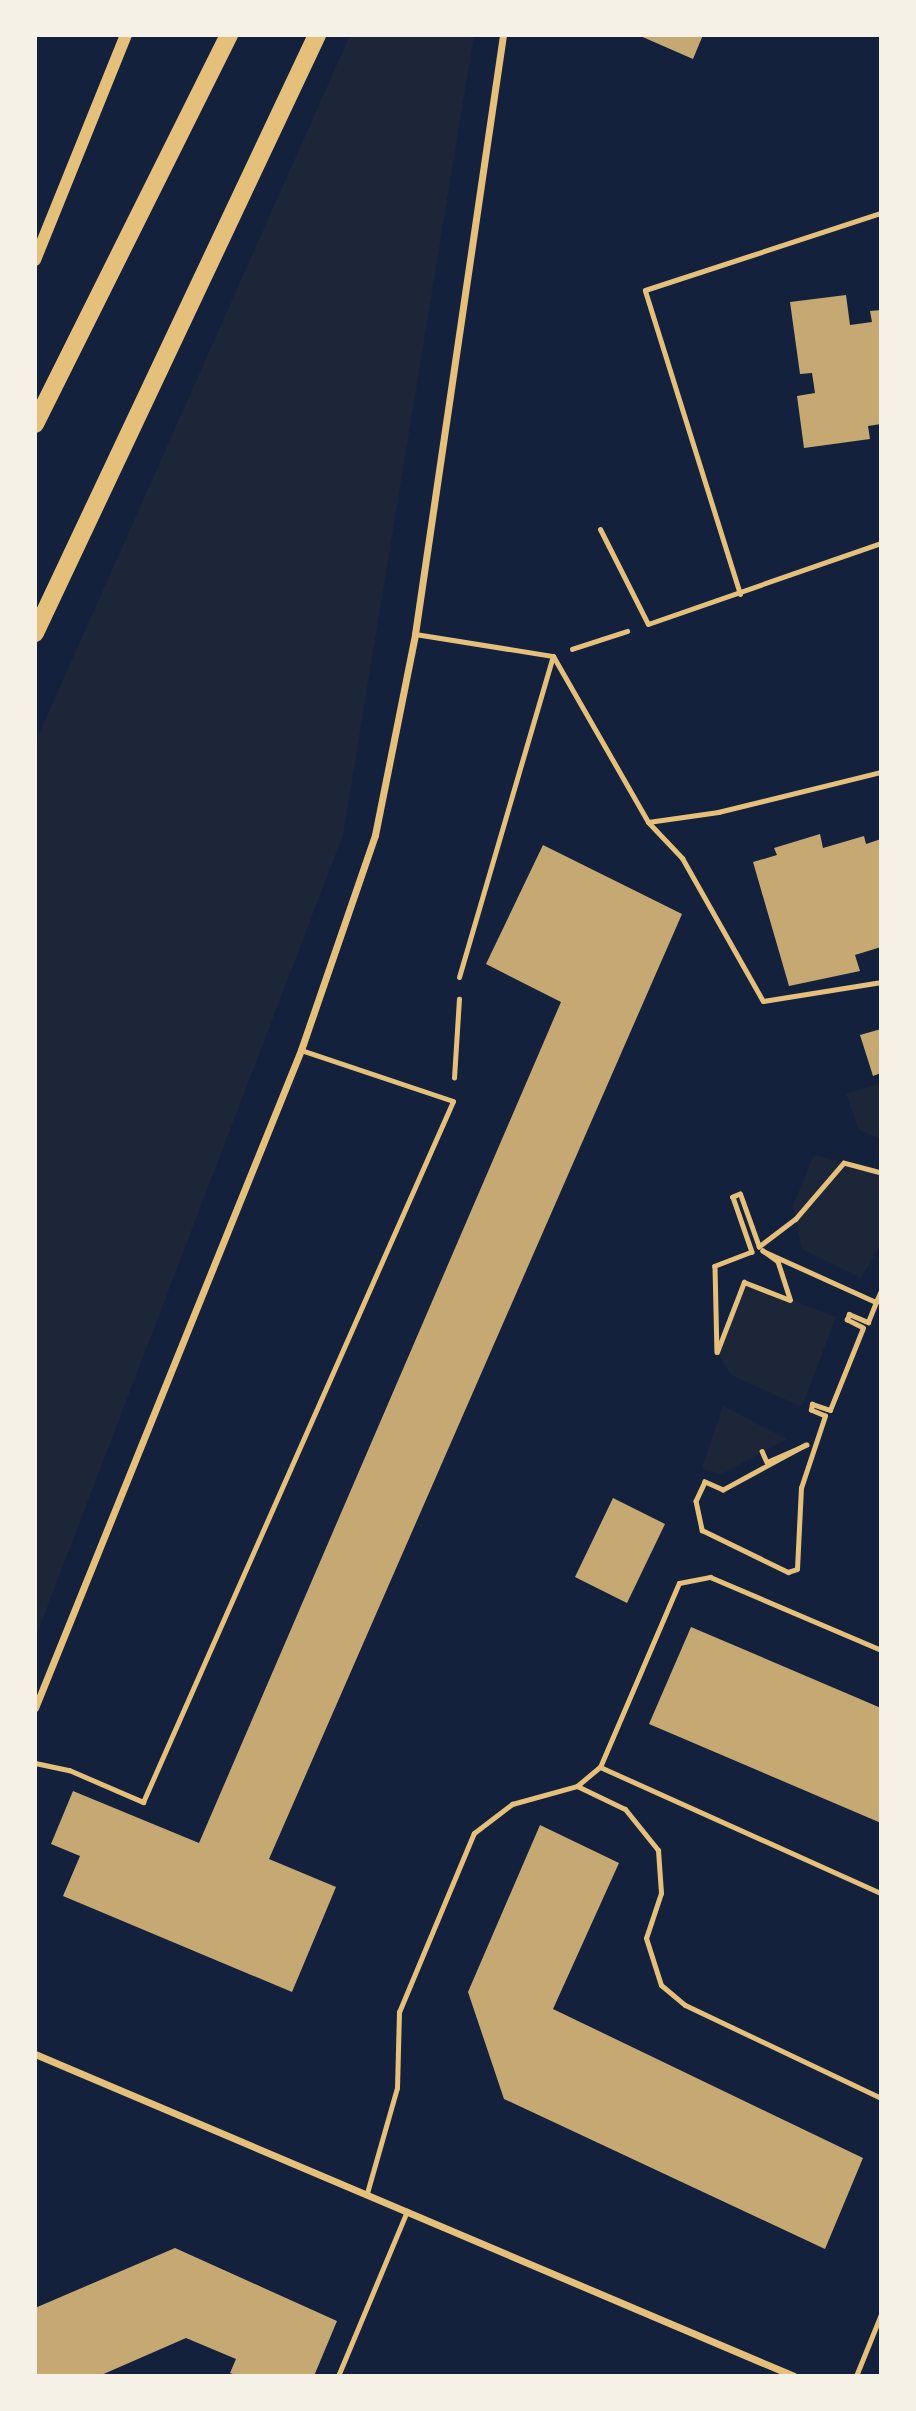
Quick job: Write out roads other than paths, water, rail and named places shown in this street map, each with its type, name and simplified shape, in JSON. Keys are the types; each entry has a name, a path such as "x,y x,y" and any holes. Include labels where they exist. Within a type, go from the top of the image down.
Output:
{"main road":[{"path":"35,424 229,35"},
{"path":"35,633 317,35"}],"street":[{"path":"35,260 126,35"},
{"path":"35,1708 302,1050 375,835 415,634 503,35"},
{"path":"35,2054 794,2376"}],"lane":[{"path":"740,594 645,290 881,213"},
{"path":"600,529 648,624 881,543"},
{"path":"415,634 553,656"},
{"path":"553,656 648,822 682,858 763,1001 881,982"},
{"path":"460,977 553,656"},
{"path":"648,822 718,812 881,772"},
{"path":"35,1763 69,1770 143,1802 453,1101 302,1050"},
{"path":"367,2193 397,2088 399,2012 474,1833 512,1804 577,1786 600,1767 672,1593 688,1577 710,1577 881,1650"},
{"path":"600,1767 881,1893"},
{"path":"577,1786 625,1809 658,1850 661,1893 646,1938 661,1985 685,2005 881,2098"},
{"path":"338,2376 408,2210"},
{"path":"856,2376 881,2314"}]}
